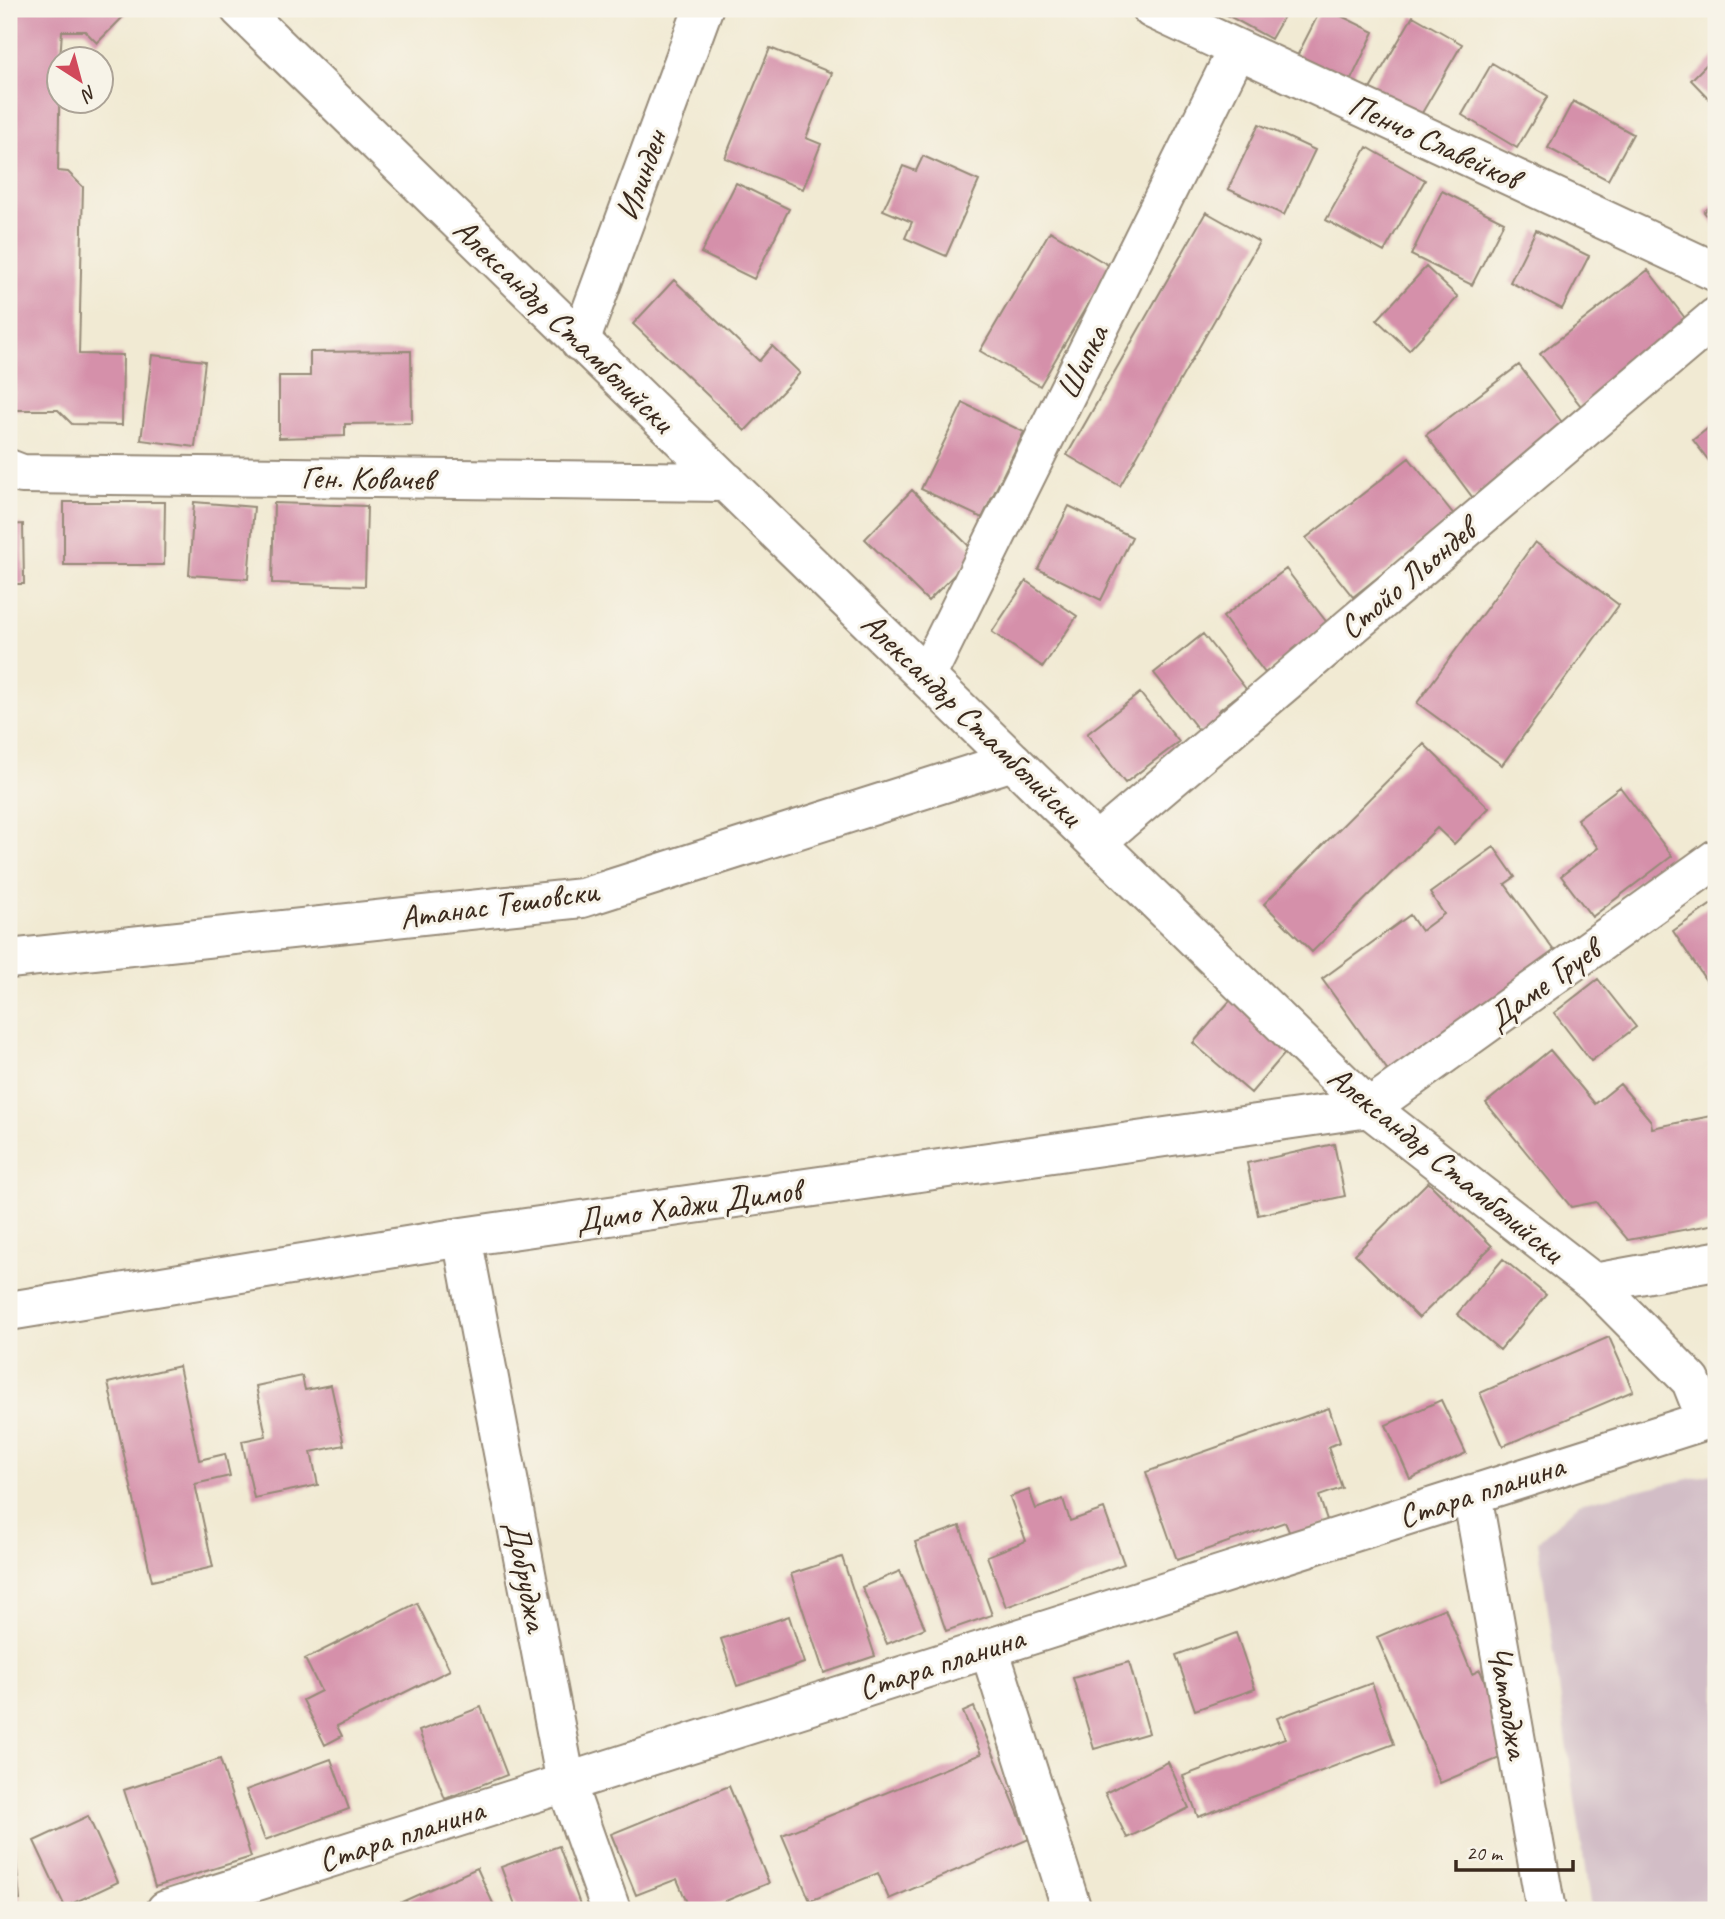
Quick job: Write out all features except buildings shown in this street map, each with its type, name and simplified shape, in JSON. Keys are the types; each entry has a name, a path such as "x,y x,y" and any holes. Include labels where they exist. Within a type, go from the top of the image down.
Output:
{"street":[{"name":"Александър Стамболийски","path":"240,9 1369,1108 1594,1283 1691,1381 1711,1418"},
{"name":"Илинден","path":"580,342 703,9"},
{"name":"Пенчо Славейков","path":"1152,9 1716,272"},
{"name":"Шипка","path":"927,675 1237,50"},
{"name":"Стойо Льондев","path":"1098,842 1716,317"},
{"name":"Ген. Ковачев","path":"9,470 22,474 727,482"},
{"name":"Атанас Тешовски","path":"9,959 582,898 1013,761"},
{"name":"Даме Груев","path":"1369,1108 1716,859"},
{"name":"Димо Хаджи Димов","path":"9,1311 462,1237 1369,1108"},
{"name":"Добруджа","path":"462,1237 566,1783 611,1910"},
{"path":"1594,1283 1716,1261"},
{"name":"Стара планина","path":"166,1910 1711,1418"},
{"name":"Чаталджа","path":"1472,1494 1546,1910"},
{"path":"989,1648 1072,1910"}],"shaded area":[{"path":"1716,1473 1716,1910 1591,1910 1538,1541 1579,1503"}]}
